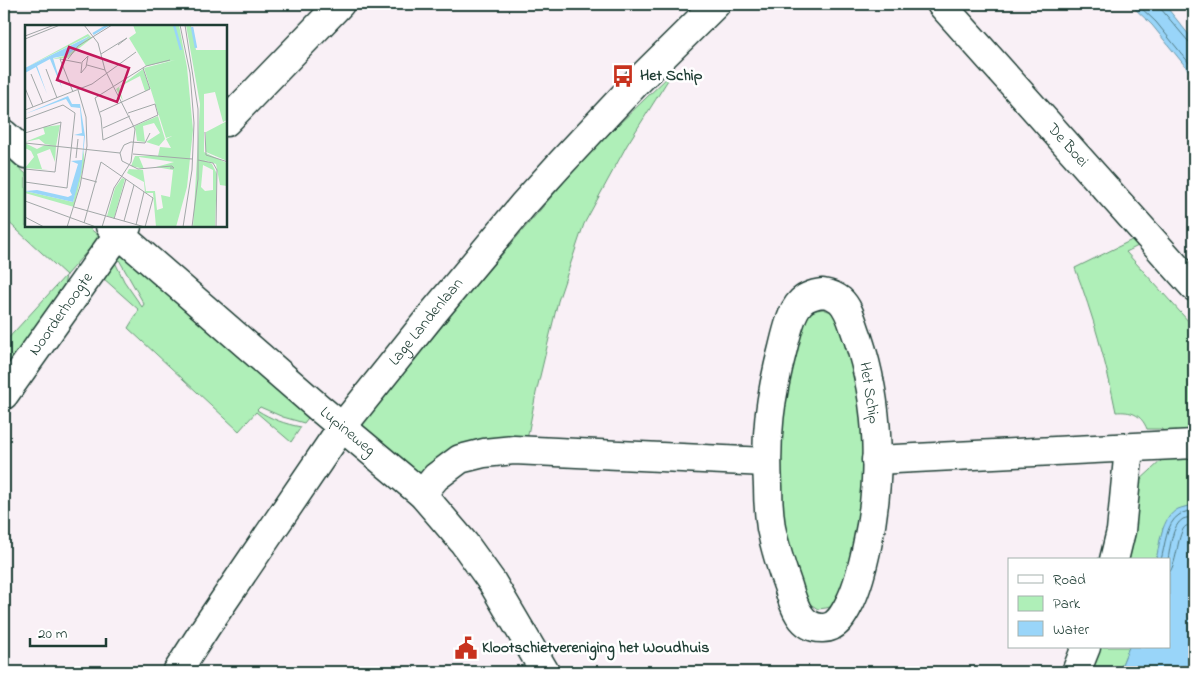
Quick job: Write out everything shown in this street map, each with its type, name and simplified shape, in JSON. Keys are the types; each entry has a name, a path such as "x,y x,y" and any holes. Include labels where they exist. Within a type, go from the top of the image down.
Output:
{"street":[{"path":"228,120 340,4"},
{"name":"Lage Landenlaan","path":"177,672 342,427 434,312 523,205 637,82 716,4"},
{"name":"De Boei","path":"941,4 1194,287"},
{"path":"4,134 25,153"},
{"name":"Lupineweg","path":"118,229 342,427 422,494 464,543 492,582 545,672"},
{"name":"Noorderhoogte","path":"4,395 118,229"},
{"name":"Het Schip","path":"814,294 832,295 841,301 851,318 862,352 874,411 876,460 876,492 873,519 855,592 844,614 836,623 825,629 812,627 801,618 784,576 771,527 766,462 767,428 776,371 794,312 799,303 814,294"},
{"path":"876,460 1194,444"},
{"path":"1114,558 1121,531 1129,448"},
{"path":"422,494 436,477 460,459 484,453 514,450 766,462"},
{"path":"1076,672 1086,648"}],"green space":[{"path":"673,72 627,145 584,224 558,301 536,393 526,445 449,454 419,475 361,425 476,285 588,154"},
{"path":"4,154 25,173 25,228 89,228 100,237 66,275 4,218"},
{"path":"1138,237 1142,244 1126,252 1190,323 1194,319 1194,433 1163,435 1162,429 1147,429 1142,420 1135,414 1116,412 1088,303 1075,268"},
{"path":"124,255 311,414 304,423 283,417 260,407 257,410 278,421 301,427 291,442 256,412 239,431 128,328 139,310 103,278 115,262 124,281 142,307 144,304 118,258"},
{"path":"66,275 61,304 4,385 4,343"},
{"path":"823,309 834,313 851,353 863,417 864,490 849,568 837,600 830,607 818,609 807,602 804,596 785,533 779,476 785,384 790,364 805,319 813,312"},
{"path":"1194,456 1194,505 1182,508 1163,528 1156,558 1125,558 1139,481 1163,459"},
{"path":"1098,648 1129,648 1119,672 1087,672"}],"water":[{"path":"1130,4 1164,4 1194,41 1194,77 1152,25"},
{"path":"1194,505 1194,672 1119,672 1129,648 1170,648 1170,558 1156,558 1162,531 1168,518 1172,513 1184,507"}],"place":[{"name":"Het Schip","path":"623,76"},
{"name":"Klootschietvereniging het Woudhuis","path":"466,648"}]}
